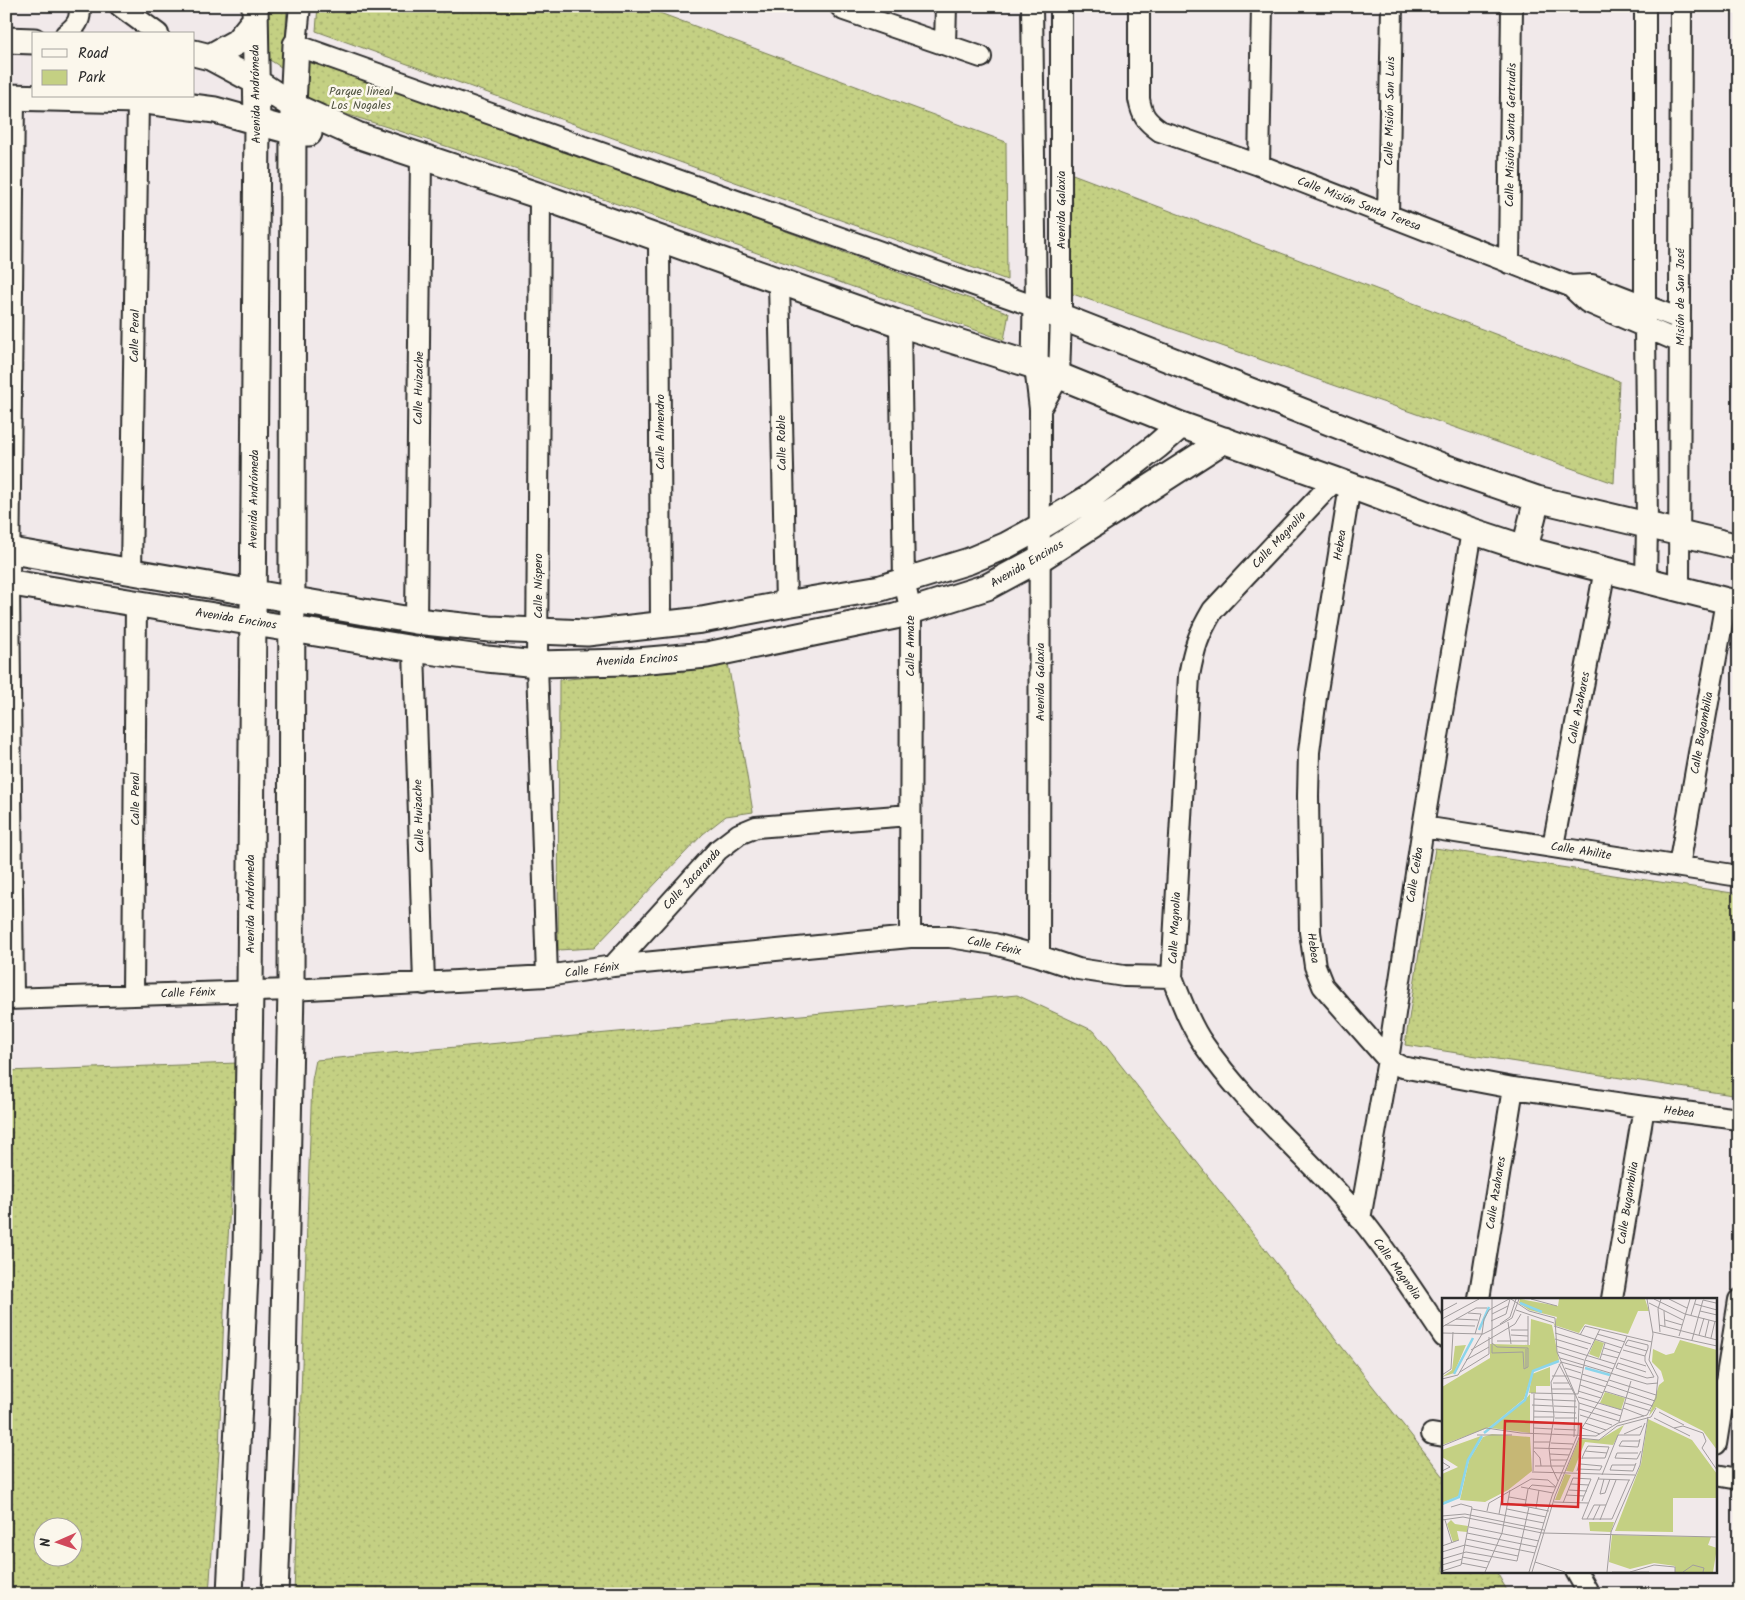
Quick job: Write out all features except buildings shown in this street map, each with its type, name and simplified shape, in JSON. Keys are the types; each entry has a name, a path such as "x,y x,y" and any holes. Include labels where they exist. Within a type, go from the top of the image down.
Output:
{"street":[{"path":"68,32 75,26 79,18 79,6"},
{"path":"120,6 155,32"},
{"path":"275,1594 283,1376 291,990 293,106 300,6"},
{"path":"840,6 844,10 981,57"},
{"path":"945,44 946,6"},
{"name":"Avenida Galaxia","path":"1032,6 1035,366 1040,409 1039,956"},
{"name":"Avenida Galaxia","path":"1040,409 1058,376 1061,317 1061,6"},
{"name":"Calle Misión Santa Teresa","path":"1139,6 1138,99 1141,112 1149,123 1160,130 1260,165 1570,286 1587,302 1680,342"},
{"path":"1260,165 1262,6"},
{"name":"Calle Misión San Luis","path":"1388,215 1392,6"},
{"name":"Calle Misión Santa Gertrudis","path":"1509,263 1512,6"},
{"path":"1645,6 1646,580"},
{"name":"Misión de San José","path":"1679,589 1681,6"},
{"path":"202,55 237,42 255,13"},
{"name":"Avenida Andrómeda","path":"230,1594 246,1253 257,123 255,13"},
{"path":"6,40 32,41"},
{"path":"296,45 1036,307 1444,468 1537,498 1739,547"},
{"path":"202,55 255,81 293,106 357,135 540,196 900,324 1035,366 1181,425 1472,531 1526,548 1732,602"},
{"path":"10,999 8,550 10,97 32,98"},
{"path":"53,98 138,100 215,110 294,132 357,135"},
{"name":"Calle Peral","path":"132,572 138,100"},
{"name":"Calle Huizache","path":"416,621 421,156"},
{"name":"Calle Níspero","path":"540,196 537,664 547,976"},
{"name":"Calle Almendro","path":"659,239 661,625"},
{"name":"Calle Roble","path":"779,282 786,604"},
{"name":"Calle Misión Santa Teresa","path":"1570,286 1592,285 1680,319"},
{"name":"Calle Amate","path":"900,324 904,581 910,612 910,937"},
{"name":"Avenida Encinos","path":"8,550 253,591 416,621 490,629 587,633 702,620 881,588 969,561 1007,545 1040,528 1089,498 1157,446 1181,425"},
{"name":"Avenida Encinos","path":"8,582 414,649 537,664 626,662 707,656 910,612 987,587 1041,558 1224,440"},
{"name":"Calle Magnolia","path":"1342,483 1212,610 1194,647 1189,676 1172,977 1182,1004 1203,1044 1230,1081 1360,1219 1406,1280 1442,1334"},
{"name":"Hebea","path":"1342,483 1309,752 1310,932 1315,966 1323,986 1388,1060 1402,1067 1513,1088 1739,1119"},
{"path":"1526,548 1537,498"},
{"name":"Calle Ceiba","path":"1360,1219 1388,1060 1423,827 1472,531"},
{"name":"Calle Azahares","path":"1553,846 1605,569"},
{"name":"Calle Peral","path":"134,995 136,602"},
{"name":"Calle Bugambilia","path":"1679,866 1732,602"},
{"name":"Calle Huizache","path":"414,649 424,984"},
{"name":"Calle Jacaranda","path":"612,966 718,850 739,834 756,827 910,815"},
{"name":"Calle Ahilite","path":"1423,827 1739,876"},
{"name":"Calle Fénix","path":"10,999 291,990 547,976 612,966 910,937 950,937 994,944 1078,968 1124,976 1172,977"},
{"name":"Calle Azahares","path":"1479,1298 1513,1088"},
{"name":"Calle Bugambilia","path":"1612,1298 1644,1107"},
{"path":"1718,1431 1739,1300"},
{"path":"1718,1475 1739,1479"},
{"path":"1577,1572 1589,1594"}],"green space":[{"path":"264,6 287,6 284,69 265,57"},
{"path":"318,6 641,6 1006,142 1007,280 316,31"},
{"name":"Parque lineal Los Nogales","path":"304,61 374,82 510,130 1009,313 1004,340 568,187 304,101"},
{"path":"1070,173 1619,381 1614,483 1070,293"},
{"path":"728,663 753,812 726,816 703,834 594,948 558,950 559,680"},
{"path":"1435,848 1739,894 1739,1096 1405,1045"},
{"path":"1017,995 1094,1031 1442,1474 1442,1572 1497,1572 1509,1594 294,1594 312,1080 316,1060"},
{"path":"238,1063 224,1310 219,1452 209,1594 6,1594 6,1071"}]}
